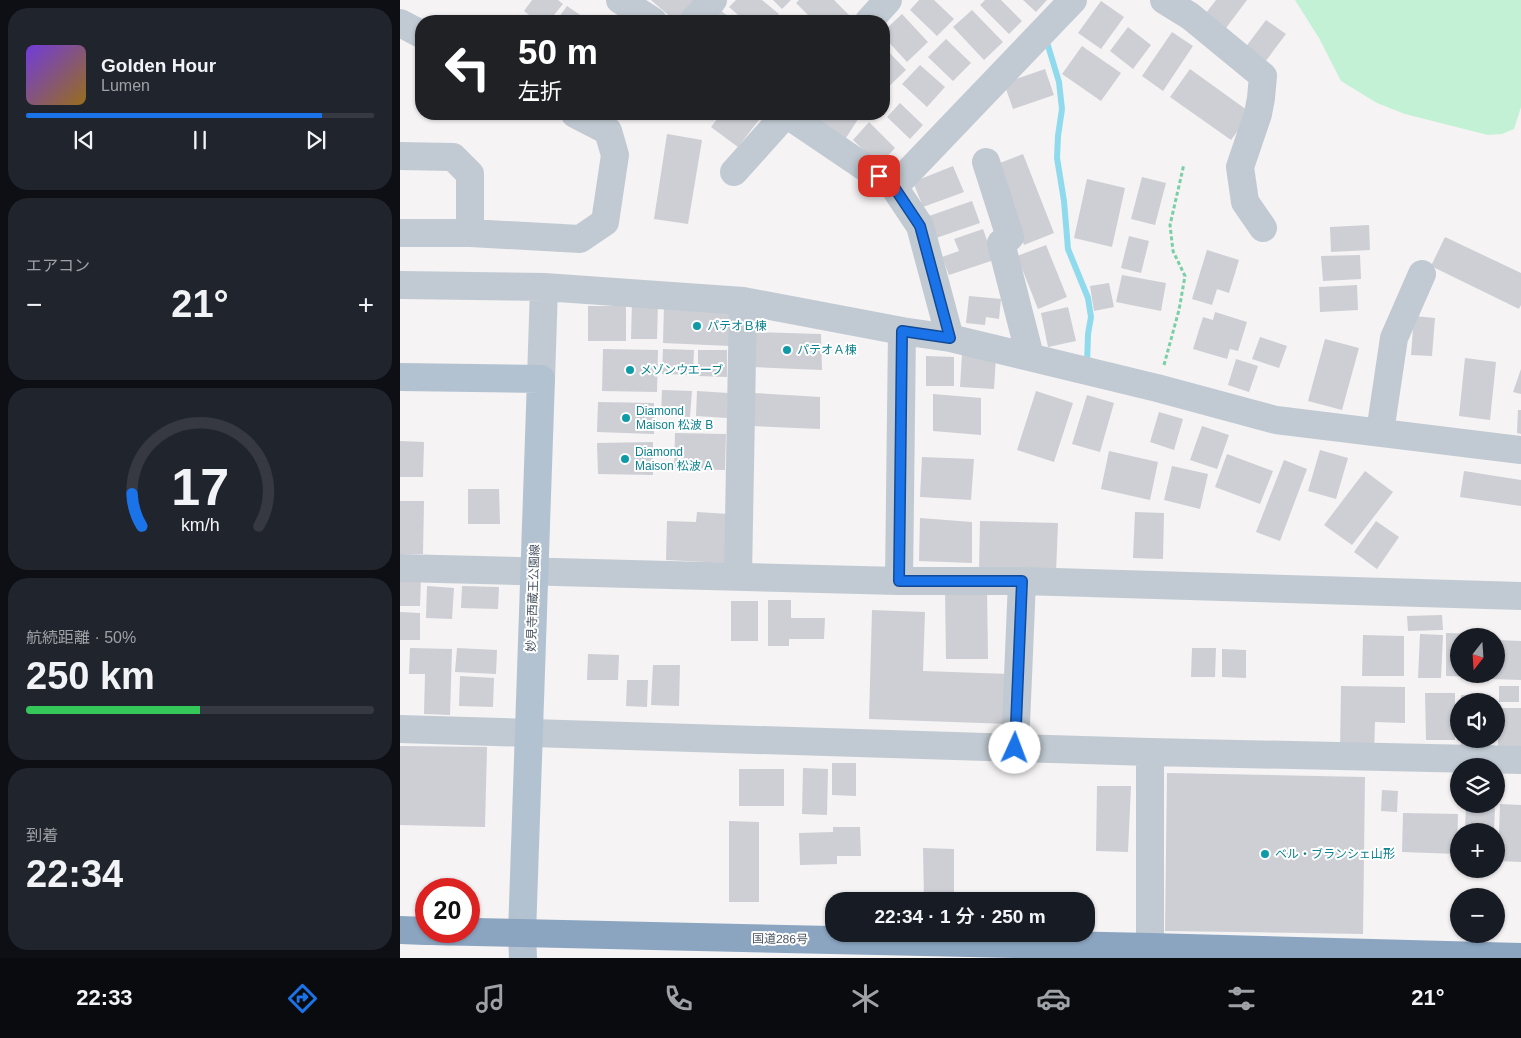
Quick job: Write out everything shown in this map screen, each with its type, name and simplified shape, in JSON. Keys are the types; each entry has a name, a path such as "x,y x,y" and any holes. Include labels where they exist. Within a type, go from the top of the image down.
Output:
{"highway":[{"name":"国道286号","path":"400,930 415,931"},
{"name":"国道286号","path":"480,939 523,946 1150,946 1521,958"}],"main road":[{"path":"400,377 541,379"},
{"name":"妙見寺西蔵王公園線","path":"523,946 528,734 541,379"}],"street":[{"path":"620,0 644,15"},
{"path":"699,15 713,0"},
{"path":"874,15 888,0"},
{"path":"894,187 1073,0"},
{"path":"1164,0 1190,16 1263,76 1262,98 1258,114 1240,167 1245,202 1262,228"},
{"path":"400,23 415,31"},
{"path":"400,233 470,233 580,239 605,222 615,155 608,131 586,120"},
{"path":"734,172 781,120"},
{"path":"795,120 894,187 920,226 950,338"},
{"path":"400,156 453,157 470,174 470,233"},
{"path":"986,162 1010,238 1001,243 1030,356"},
{"path":"1380,432 1394,338 1422,274"},
{"path":"400,285 544,287 743,301 902,331 950,338 1030,356 1276,420 1521,450"},
{"path":"541,379 544,287"},
{"path":"738,576 743,301"},
{"path":"899,581 902,331"},
{"path":"400,568 899,581 1022,581 1521,596"},
{"path":"1015,748 1022,581"},
{"path":"400,729 1150,752 1521,760"},
{"path":"1150,752 1150,946"}],"path":[{"path":"1157,388 1179,310 1185,276 1173,251 1170,225 1184,164"}],"green space":[{"path":"1295,0 1521,0 1521,107 1514,129 1502,134 1488,135 1405,114 1377,103 1341,81 1319,38"}],"building":[{"path":"532,0 558,0 563,4 554,15 529,15 524,11"},
{"path":"651,0 697,1 684,15 668,15"},
{"path":"736,0 762,0 779,14 738,15 729,7"},
{"path":"773,0 791,0 782,9"},
{"path":"799,0 834,0 849,15 808,15 796,3"},
{"path":"919,0 934,0 954,19 937,36 910,10"},
{"path":"985,0 1001,0 1022,21 1009,34 980,5"},
{"path":"1023,0 1047,0 1036,12"},
{"path":"1216,0 1247,0 1226,28 1206,13"},
{"path":"1101,1 1124,17 1101,49 1078,33"},
{"path":"567,6 580,15 560,15"},
{"path":"717,7 726,15 710,15"},
{"path":"972,10 1003,42 984,60 953,27"},
{"path":"902,14 928,42 907,62 890,44 890,25"},
{"path":"1266,20 1286,34 1265,62 1245,48"},
{"path":"1128,27 1151,45 1133,69 1110,51"},
{"path":"1172,32 1193,46 1163,91 1142,76"},
{"path":"946,39 971,63 953,81 928,57"},
{"path":"1082,46 1121,73 1101,101 1062,74"},
{"path":"890,53 906,70 890,85"},
{"path":"920,65 945,87 927,107 902,84"},
{"path":"1045,69 1054,95 1013,109 1004,83"},
{"path":"1190,69 1251,113 1231,140 1170,97"},
{"path":"900,103 923,125 910,139 890,120 890,114"},
{"path":"716,120 759,120 738,147 711,127"},
{"path":"812,120 857,120 844,141"},
{"path":"869,122 895,148 879,165 853,140"},
{"path":"667,134 702,140 688,224 654,219"},
{"path":"1023,154 1054,233 1024,245 992,166"},
{"path":"953,166 964,192 923,207 913,182"},
{"path":"1142,177 1166,183 1155,225 1131,219"},
{"path":"1087,179 1125,188 1112,247 1074,238"},
{"path":"972,201 980,223 936,238 929,216"},
{"path":"1369,225 1370,250 1331,252 1330,227"},
{"path":"983,229 994,260 949,275 942,257 959,251 954,239"},
{"path":"1129,236 1149,241 1141,273 1121,268"},
{"path":"1445,237 1521,273 1521,305 1519,309 1431,266"},
{"path":"1046,245 1067,297 1038,309 1017,256"},
{"path":"1207,250 1239,260 1229,293 1217,289 1212,305 1192,299"},
{"path":"1360,255 1361,279 1323,281 1321,256"},
{"path":"1122,275 1166,283 1161,311 1116,302"},
{"path":"1109,283 1114,307 1094,311 1090,286"},
{"path":"1357,285 1358,310 1320,312 1319,287"},
{"path":"969,296 1001,299 999,319 986,317 985,325 966,323"},
{"path":"632,303 658,304 657,339 631,339"},
{"name":"パテオＢ棟","path":"664,305 731,309 730,346 663,343"},
{"path":"588,306 626,306 626,341 588,341"},
{"path":"1068,307 1076,341 1048,347 1041,313"},
{"path":"1215,312 1247,322 1238,351 1230,349 1227,359 1193,349 1203,317 1213,320"},
{"path":"1414,316 1435,318 1432,356 1411,355"},
{"name":"パテオＡ棟","path":"752,332 821,334 822,370 753,367"},
{"path":"1260,337 1287,346 1279,368 1252,359"},
{"path":"1325,339 1359,348 1342,410 1308,401"},
{"name":"メゾンウエーブ","path":"603,349 658,350 657,392 602,391"},
{"path":"663,349 694,350 693,375 662,374"},
{"path":"698,350 727,350 727,377 698,376"},
{"path":"962,354 996,356 994,389 960,387"},
{"path":"926,356 954,357 954,386 926,386"},
{"path":"1465,358 1496,362 1490,420 1459,416"},
{"path":"1236,359 1258,366 1249,392 1228,385"},
{"path":"1521,369 1521,394 1513,392"},
{"path":"662,390 692,391 690,417 661,415"},
{"path":"697,391 728,393 727,418 696,416"},
{"path":"1036,391 1073,403 1054,462 1017,450"},
{"path":"754,393 820,397 820,429 752,426"},
{"path":"933,394 981,398 981,435 933,431"},
{"path":"1087,395 1114,403 1100,452 1072,444"},
{"name":"Diamond Maison 松波 B","path":"598,402 654,403 654,434 597,432"},
{"path":"1518,410 1521,410 1521,434 1517,433"},
{"path":"1159,412 1183,419 1174,450 1150,442"},
{"path":"1202,426 1229,435 1217,469 1190,460"},
{"path":"675,433 726,434 725,470 674,469"},
{"path":"400,441 424,442 423,477 400,477"},
{"name":"Diamond Maison 松波 A","path":"653,442 653,475 598,474 597,443"},
{"path":"1320,450 1348,458 1336,499 1308,491"},
{"path":"1109,451 1158,462 1150,500 1101,489"},
{"path":"1227,454 1273,471 1260,504 1215,487"},
{"path":"922,457 974,459 971,500 920,497"},
{"path":"1284,460 1307,469 1280,541 1256,532"},
{"path":"1172,466 1208,474 1200,509 1164,500"},
{"path":"1365,471 1393,492 1352,545 1324,525"},
{"path":"1464,471 1521,480 1521,506 1460,497"},
{"path":"468,489 499,489 500,524 468,524"},
{"path":"400,501 424,501 423,554 400,554"},
{"path":"697,512 728,514 726,563 666,560 667,521 696,522"},
{"path":"1135,512 1164,513 1163,559 1133,558"},
{"path":"920,518 972,522 972,563 919,561"},
{"path":"980,521 1058,523 1056,572 979,570"},
{"path":"1376,521 1399,537 1377,569 1354,552"},
{"path":"400,575 421,576 420,606 400,606"},
{"path":"427,586 454,588 452,619 426,618"},
{"path":"462,586 499,587 498,609 461,608"},
{"path":"945,589 987,589 988,659 946,659"},
{"path":"768,600 791,600 791,618 825,618 824,639 789,639 789,646 768,646"},
{"path":"731,601 758,601 758,641 731,641"},
{"path":"872,610 925,612 923,671 1010,674 1009,724 869,719"},
{"path":"400,612 420,613 420,640 400,640"},
{"path":"1442,615 1443,630 1408,631 1407,616"},
{"path":"1446,633 1450,633 1450,676 1446,676"},
{"path":"1420,634 1443,635 1441,678 1418,678"},
{"path":"1363,635 1404,636 1404,676 1362,676"},
{"path":"1505,640 1521,641 1521,680 1505,679"},
{"path":"410,648 452,649 450,715 424,714 425,674 409,674"},
{"path":"457,648 497,650 496,674 455,672"},
{"path":"1192,648 1216,648 1215,677 1191,677"},
{"path":"1222,649 1246,650 1246,678 1222,677"},
{"path":"588,654 619,655 618,680 587,680"},
{"path":"653,665 680,665 679,706 651,705"},
{"path":"460,676 494,678 493,707 459,706"},
{"path":"627,680 648,680 647,707 626,706"},
{"path":"1341,686 1405,687 1405,723 1375,722 1374,755 1340,754"},
{"path":"1499,686 1519,686 1519,702 1505,702 1505,693 1499,693"},
{"path":"1425,693 1450,693 1450,740 1426,740"},
{"path":"1505,708 1521,708 1521,751 1498,751 1498,748 1505,748"},
{"path":"400,746 487,747 485,827 400,825"},
{"path":"1461,748 1491,748 1491,751 1461,751"},
{"path":"832,763 856,763 856,796 832,795"},
{"path":"803,768 828,769 827,815 802,814"},
{"path":"739,769 784,769 784,806 739,806"},
{"name":"ベル・ブランシェ山形","path":"1167,773 1365,777 1363,934 1165,931"},
{"path":"1097,786 1131,786 1128,852 1096,851"},
{"path":"1382,790 1398,791 1397,812 1381,811"},
{"path":"1505,804 1521,805 1521,862 1505,861 1505,823 1499,823 1500,813 1505,813"},
{"path":"1403,813 1458,814 1458,823 1450,823 1450,854 1402,852"},
{"path":"1466,813 1495,813 1494,823 1465,823"},
{"path":"729,821 759,822 759,902 729,902"},
{"path":"833,827 860,827 861,856 837,856 837,864 800,865 799,833 833,832"},
{"path":"923,848 954,849 954,892 924,892"}],"waterway":[{"path":"1046,39 1059,82 1062,109 1057,158 1064,201 1068,249 1088,298 1091,317 1088,334 1087,364"}],"place":[{"name":"パテオＢ棟","path":"697,326"},
{"name":"パテオＡ棟","path":"787,350"},
{"name":"メゾンウエーブ","path":"630,370"},
{"name":"Diamond Maison 松波 B","path":"626,418"},
{"name":"Diamond Maison 松波 A","path":"625,459"},
{"name":"ベル・ブランシェ山形","path":"1265,854"}],"route":[{"path":"879,176 894,187 920,226 950,338 902,331 899,581 1022,581 1015,748"}]}
